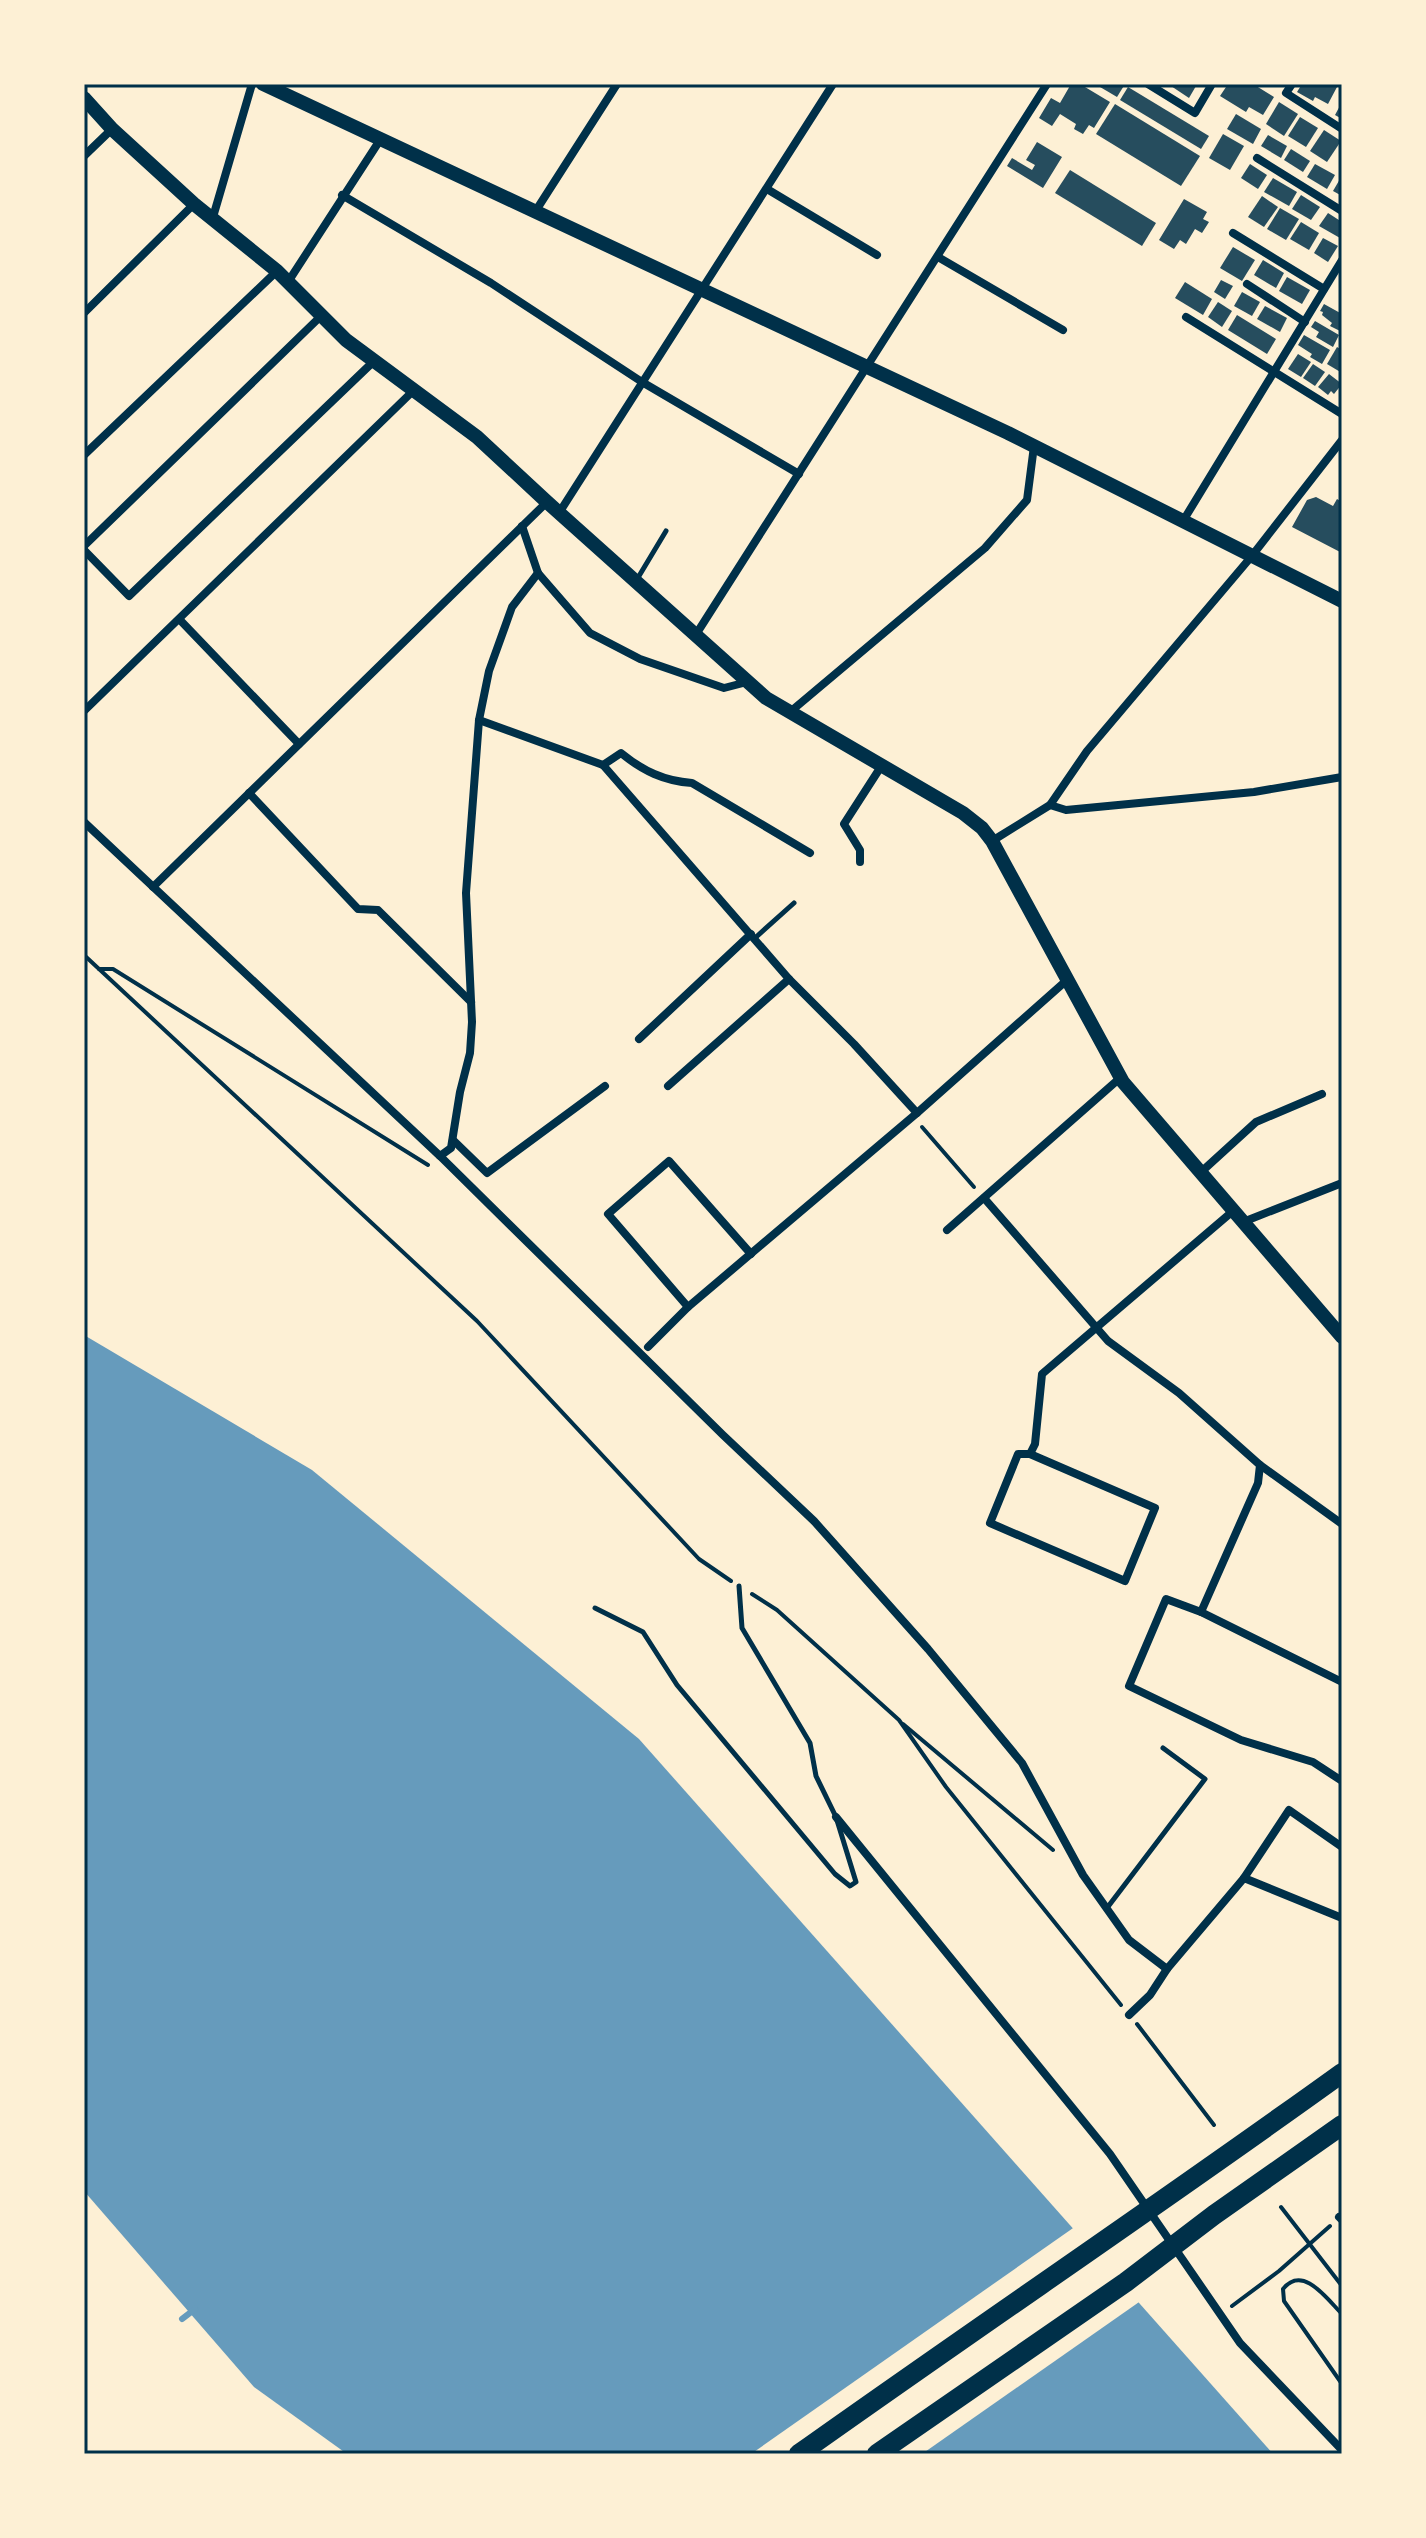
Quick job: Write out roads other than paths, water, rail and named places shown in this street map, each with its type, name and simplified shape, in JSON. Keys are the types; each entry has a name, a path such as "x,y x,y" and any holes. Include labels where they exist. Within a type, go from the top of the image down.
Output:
{"highway":[{"path":"799,2454 995,2314 1191,2182 1342,2073"},
{"path":"877,2454 1126,2282 1214,2215 1342,2125"}],"street":[{"path":"213,217 252,84"},
{"path":"263,84 1034,446 1342,601"},
{"path":"534,213 617,84"},
{"path":"559,513 833,84"},
{"path":"695,636 1047,84"},
{"path":"1148,84 1195,113 1212,84"},
{"path":"1292,84 1286,93 1342,129"},
{"path":"84,98 112,129 194,204 277,271 373,362 477,437 766,698 963,813 982,828 992,841 1120,1078 1342,1337"},
{"path":"84,156 112,129"},
{"path":"288,283 380,140"},
{"path":"1257,158 1342,211"},
{"path":"767,189 877,255"},
{"path":"342,195 491,283 642,382 799,474"},
{"path":"84,313 194,204"},
{"path":"1233,233 1324,289"},
{"path":"938,257 1063,330"},
{"path":"1183,521 1342,260"},
{"path":"85,454 277,271"},
{"path":"1247,284 1305,322"},
{"path":"321,316 84,548 129,596 373,362"},
{"path":"1186,317 1342,414"},
{"path":"84,711 413,391"},
{"path":"992,841 1050,805 1087,751 1251,557 1342,440"},
{"path":"790,712 985,548 1027,500 1034,446"},
{"path":"153,887 547,502"},
{"path":"522,526 538,573 590,633 640,659 724,688 747,682"},
{"path":"440,1156 451,1148 470,1053 466,893 479,720 489,671 512,607 538,573"},
{"path":"180,620 299,744"},
{"path":"479,720 603,765 789,979 854,1044 915,1114"},
{"path":"603,765 621,753 640,769 673,781 692,783 810,853"},
{"path":"860,862 860,850 844,824 882,765"},
{"path":"1050,805 1066,810 1082,809 1254,792 1342,777"},
{"path":"249,793 358,909 378,910 471,1002"},
{"path":"84,822 440,1156 814,1521 928,1649 1022,1763 1083,1875 1129,1940 1167,1969"},
{"path":"639,1039 753,936"},
{"path":"668,1086 789,979"},
{"path":"648,1347 688,1307 1067,980"},
{"path":"947,1230 1120,1078"},
{"path":"453,1140 487,1173 605,1086"},
{"path":"1199,1173 1256,1122 1322,1094"},
{"path":"688,1307 608,1214 669,1161 751,1254"},
{"path":"1030,1454 1035,1444 1042,1374 1238,1217 1342,1183"},
{"path":"984,1198 1108,1341 1179,1393 1260,1465 1342,1524"},
{"path":"1018,1454 1030,1454 1155,1508 1125,1581 990,1523 1018,1454"},
{"path":"1201,1612 1258,1483 1260,1465"},
{"path":"1342,1682 1201,1612 1166,1599 1129,1686 1241,1740 1313,1762 1342,1781"},
{"path":"1129,2015 1150,1995 1167,1969 1244,1878 1289,1810 1342,1847"},
{"path":"836,1817 1110,2154 1240,2343 1342,2450"},
{"path":"1244,1878 1342,1918"}],"lane":[{"path":"635,582 666,531"},
{"path":"753,936 794,903"},
{"path":"595,1608 643,1632 677,1685 835,1874 850,1886 856,1882 836,1817 816,1776 810,1743 742,1628 739,1586"},
{"path":"1107,1909 1205,1779 1163,1748"}],"water":[{"path":"84,1335 312,1470 639,1739 1273,2454 347,2454 254,2387 84,2191"}],"waterway":[{"path":"182,2319 195,2309"}]}
